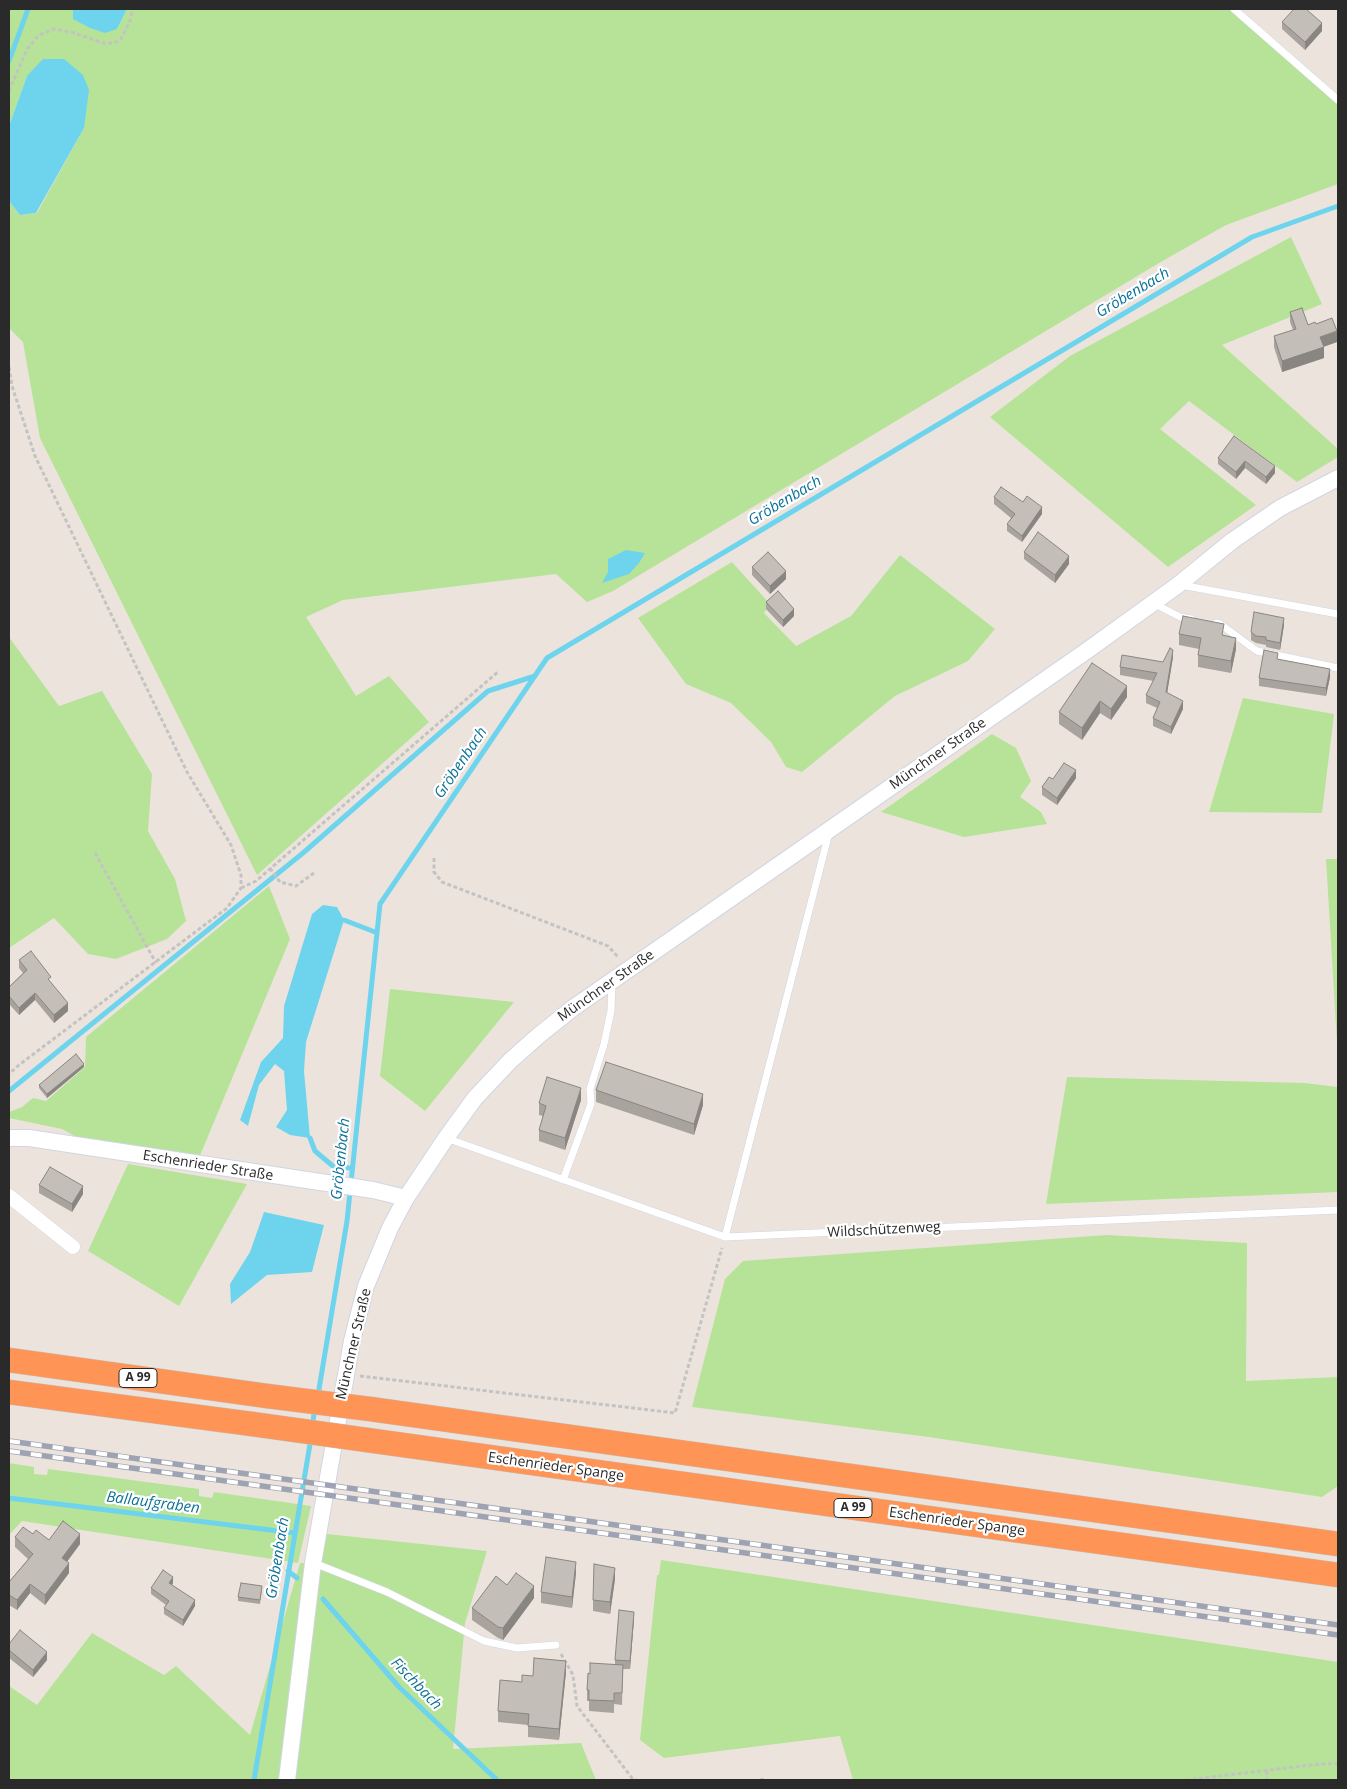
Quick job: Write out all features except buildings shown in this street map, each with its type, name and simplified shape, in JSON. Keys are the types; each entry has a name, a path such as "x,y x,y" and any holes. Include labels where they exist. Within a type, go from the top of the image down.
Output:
{"highway":[{"name":"A 99","path":"9,1360 1338,1544"},
{"name":"Eschenrieder Spange","path":"9,1392 1338,1575"}],"street":[{"name":"Münchner Straße","path":"286,1780 314,1563 352,1341 366,1286 390,1228 406,1198 446,1138 476,1098 510,1061 573,1008 1178,585 1232,541 1280,508 1338,478"},
{"name":"Eschenrieder Straße","path":"9,1138 29,1138 373,1190 406,1198"},
{"path":"9,1196 73,1248"}],"lane":[{"path":"1234,9 1338,100"},
{"path":"1178,585 1338,614"},
{"path":"1152,603 1180,617 1196,620"},
{"path":"1212,622 1220,624 1257,651 1338,668"},
{"path":"725,1237 831,828"},
{"path":"563,1180 591,1104 590,1088 604,1044 611,1011 612,981"},
{"name":"Wildschützenweg","path":"446,1138 725,1237 1338,1210"},
{"path":"314,1563 387,1592 500,1646 517,1648 556,1645"}],"path":[{"path":"9,91 27,50 39,35 54,29 74,33 103,43 114,43 122,38 130,22 133,9"},
{"path":"9,367 12,386 35,456 187,772 231,845 241,875 241,888"},
{"path":"9,1074 227,908 241,888 256,881 271,870 499,671"},
{"path":"96,853 156,962"},
{"path":"434,858 434,872 442,882 608,946 629,970"},
{"path":"271,870 280,882 296,886 314,874"},
{"path":"346,1374 675,1413 725,1237"},
{"path":"556,1645 573,1675 577,1706 632,1778 636,1780"},
{"path":"1186,1780 1338,1763"},
{"path":"1267,1771 1267,1780"}],"green space":[{"path":"9,9 73,9 74,19 117,29 127,9 1230,9 1338,105 1338,184 1226,225 1159,263 613,591 587,602 556,574 343,600 306,617 356,696 389,676 429,722 257,875 40,438 23,342 9,328 9,201 20,215 37,213 84,128 27,76 9,126"},
{"path":"1291,237 1322,304 1222,345 1338,449 1338,457 1297,482 1189,401 1160,429 1256,505 1168,567 990,417 1070,356"},
{"path":"900,555 995,629 968,661 895,696 802,772 786,767 771,742 731,703 686,684 638,618 732,562 770,604 764,613 796,646 851,616"},
{"path":"9,637 59,706 102,691 152,774 148,831 175,879 186,921 167,939 116,959 88,954 54,918 9,948"},
{"path":"1243,698 1334,714 1322,813 1209,812"},
{"path":"992,734 1016,748 1031,781 1020,797 1041,812 1047,824 964,837 881,812"},
{"path":"1326,859 1338,859 1338,1060"},
{"path":"269,886 290,939 199,1158 80,1139 62,1129 9,1118 9,1112 22,1107 33,1098 46,1101 85,1067 86,1037"},
{"path":"390,989 514,1002 425,1111 380,1076"},
{"path":"1067,1077 1304,1083 1338,1087 1338,1192 1046,1204"},
{"path":"128,1164 247,1184 179,1306 88,1251"},
{"path":"1107,1235 1247,1243 1246,1381 1338,1377 1338,1486 1322,1497 929,1437 692,1407 725,1279 743,1261"},
{"path":"9,1463 34,1467 34,1474 47,1475 48,1469 199,1489 199,1496 212,1498 214,1492 311,1506 298,1563 22,1521 9,1535"},
{"path":"318,1533 487,1551 465,1623 453,1749 581,1743 596,1780 9,1780 9,1686 37,1705 92,1633 164,1675 176,1666 250,1735 300,1563 313,1563"},
{"path":"661,1560 1338,1662 1338,1780 853,1780 840,1736 664,1758 640,1740 657,1575 659,1575"}],"water":[{"path":"73,9 127,9 117,29 105,33 73,19"},
{"path":"43,59 64,59 83,75 89,90 84,128 36,213 20,215 9,201 9,126 27,76"},
{"path":"626,550 645,553 629,574 602,583 608,572 608,559"},
{"path":"323,905 337,907 344,920 306,1042 304,1071 310,1138 290,1135 276,1127 287,1110 284,1071 275,1064 259,1085 248,1126 240,1120 261,1062 283,1038 284,1006 312,914"},
{"path":"264,1212 324,1225 312,1272 267,1275 231,1304 230,1284 250,1252"}],"waterway":[{"path":"9,61 28,9"},
{"name":"Gröbenbach","path":"318,1395 347,1221 380,904 547,658 1252,237 1338,206"},
{"path":"9,1091 303,853 488,691 535,676"},
{"path":"344,920 375,932"},
{"path":"310,1138 315,1151 334,1167 352,1168"},
{"name":"Gröbenbach","path":"312,1427 315,1408"},
{"name":"Gröbenbach","path":"254,1780 311,1438"},
{"name":"Ballaufgraben","path":"9,1498 295,1533"},
{"path":"288,1571 297,1578"},
{"name":"Fischbach","path":"323,1599 399,1687 497,1780"}],"railway":[{"path":"9,1441 1338,1625"},
{"path":"9,1451 1338,1635"}]}
